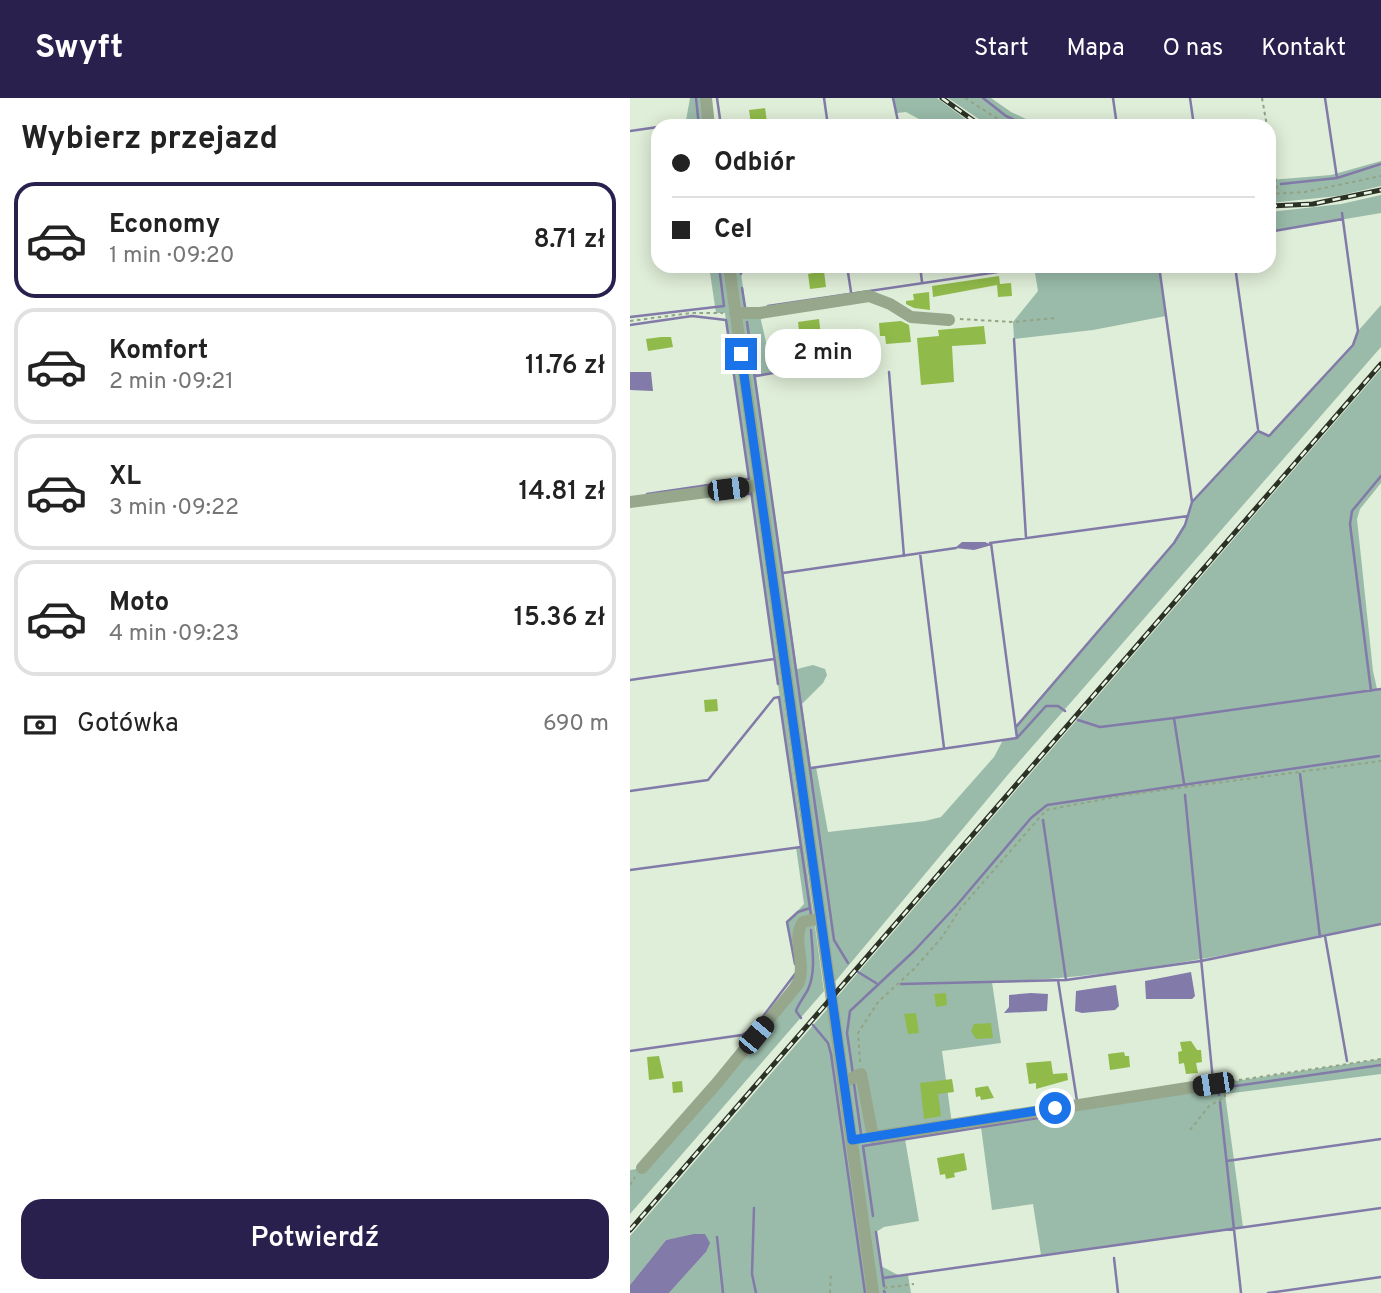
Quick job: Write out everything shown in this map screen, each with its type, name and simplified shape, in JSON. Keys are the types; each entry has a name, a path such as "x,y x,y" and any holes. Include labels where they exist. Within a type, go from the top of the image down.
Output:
{"street":[{"path":"706,98 708,119"},
{"path":"730,273 873,1292"},
{"path":"735,313 760,313 869,296 890,304 911,317 948,320"},
{"path":"630,502 760,485"},
{"path":"642,1168 789,996 801,976 800,925 821,918"},
{"path":"844,1082 860,1074 873,1137"},
{"path":"852,1140 1213,1084"}],"path":[{"path":"965,98 998,119"},
{"path":"1262,98 1266,119"},
{"path":"1276,181 1278,194 1331,188 1381,176"},
{"path":"630,321 691,313 735,313"},
{"path":"948,320 1056,318"},
{"path":"860,1074 858,1038 863,1023 878,1002 915,968 943,936 960,909 1046,810 1126,794 1381,761"},
{"path":"1189,1130 1209,1106 1225,1097 1224,1082 1381,1059"},
{"path":"830,1293 831,1273"},
{"path":"873,1292 914,1284"}],"green space":[{"path":"690,98 701,98 704,119 686,119"},
{"path":"893,98 937,98 966,119 919,119 906,112 897,113"},
{"path":"948,98 991,98 1026,119 979,119"},
{"path":"1381,161 1381,186 1338,196 1276,202 1276,179 1331,175"},
{"path":"1381,195 1381,213 1276,231 1276,211 1341,204"},
{"path":"710,273 725,273 824,991 630,1214 630,1170 642,1168 755,1035 742,1035 765,1016 793,979 794,953 787,922 804,904 796,847 801,846 725,313 716,313"},
{"path":"735,273 741,273 746,309 758,307 773,373 755,376 797,669 813,665 825,669 827,675 823,683 802,704 811,767 816,767 828,832 941,817 994,757 1003,740 1017,738 1016,727 1174,543 1185,525 1192,502 1258,431 1269,436 1353,345 1358,331 1381,305 1381,347 1011,771 834,983"},
{"path":"1035,273 1160,273 1166,316 1093,330 1014,339 1013,322 1038,291"},
{"path":"1381,369 1381,483 1360,509 1357,519 1373,671 1377,689 1381,689 1381,924 1139,969 992,982 1001,1043 942,1051 952,1124 1381,1059 1381,1074 1225,1094 1243,1227 1041,1255 1033,1204 992,1210 981,1127 905,1139 919,1221 884,1227 876,1232 881,1266 900,1276 908,1275 911,1293 878,1293 836,998"},
{"path":"828,1008 869,1293 669,1293 706,1252 704,1234 666,1240 630,1285 630,1236"}],"shaded area":[{"path":"630,372 651,372 653,391 630,390"},
{"path":"962,542 985,542 992,545 974,550 955,548"},
{"path":"1191,972 1195,996 1192,999 1146,999 1145,981"},
{"path":"1116,985 1119,1006 1115,1010 1082,1013 1075,1011 1076,991"},
{"path":"1048,994 1047,1011 1004,1013 1009,1007 1009,995"},
{"path":"705,1234 710,1243 706,1252 669,1293 630,1293 630,1285 666,1240"}],"building":[{"path":"765,108 767,119 750,119 749,110"},
{"path":"824,273 826,287 810,289 808,274"},
{"path":"999,276 1000,284 1011,283 1012,296 998,297 997,285 933,297 932,286"},
{"path":"929,292 930,310 906,304 906,301 914,300 913,294"},
{"path":"819,319 821,336 800,339 798,322"},
{"path":"901,321 909,325 911,342 886,344 885,336 880,336 879,323"},
{"path":"984,326 986,344 952,346 954,382 921,385 917,338 939,336 938,330"},
{"path":"671,337 673,347 648,351 646,339"},
{"path":"717,699 718,711 705,712 704,700"},
{"path":"946,993 947,1005 936,1007 934,994"},
{"path":"916,1013 919,1033 908,1034 904,1014"},
{"path":"991,1023 993,1038 976,1039 971,1031 974,1024"},
{"path":"1191,1041 1197,1050 1201,1050 1202,1062 1196,1063 1198,1073 1186,1074 1184,1063 1179,1064 1178,1052 1182,1051 1180,1042"},
{"path":"1124,1052 1125,1056 1129,1056 1130,1067 1110,1070 1108,1054"},
{"path":"659,1056 664,1078 649,1080 647,1057"},
{"path":"1051,1061 1053,1074 1067,1073 1068,1080 1036,1089 1036,1083 1029,1084 1026,1063"},
{"path":"952,1079 954,1092 938,1094 941,1116 924,1119 920,1083"},
{"path":"682,1081 683,1092 673,1093 672,1082"},
{"path":"988,1086 994,1098 981,1100 980,1096 976,1097 975,1088"},
{"path":"964,1153 967,1170 954,1173 955,1177 946,1179 945,1174 940,1175 937,1158"}],"waterway":[{"path":"696,98 698,119"},
{"path":"717,98 720,119"},
{"path":"824,98 827,119"},
{"path":"893,98 898,119"},
{"path":"983,98 1012,119"},
{"path":"1113,98 1116,119"},
{"path":"1190,98 1193,119"},
{"path":"1325,98 1337,178 1381,164"},
{"path":"630,131 651,128"},
{"path":"1281,184 1337,178"},
{"path":"1016,727 1174,543 1185,525 1192,502 1258,431 1269,436 1353,345 1358,331 1342,213"},
{"path":"1276,231 1343,219"},
{"path":"630,317 724,306 720,273"},
{"path":"848,273 851,292"},
{"path":"921,273 922,282"},
{"path":"768,306 991,273"},
{"path":"1160,273 1192,502"},
{"path":"1236,273 1258,429"},
{"path":"742,288 745,307"},
{"path":"630,325 692,316 726,320 749,479 647,494"},
{"path":"747,322 834,940 848,963"},
{"path":"1014,339 1026,538"},
{"path":"756,376 825,364"},
{"path":"889,372 904,556"},
{"path":"1371,691 1350,524 1352,511 1381,476"},
{"path":"751,491 778,684"},
{"path":"733,494 751,494"},
{"path":"990,543 1188,516"},
{"path":"991,543 1017,738"},
{"path":"783,573 956,548"},
{"path":"920,553 944,748"},
{"path":"630,680 774,659"},
{"path":"1184,783 1174,718 1381,689"},
{"path":"630,791 708,780 774,698 779,697 811,915"},
{"path":"811,768 1017,738 1046,706 1058,706 1065,711"},
{"path":"1078,720 1100,727 1174,718"},
{"path":"853,1074 847,1033 850,1011 914,951 1031,818 1047,805 1379,756"},
{"path":"1300,774 1320,937"},
{"path":"1185,795 1213,1081"},
{"path":"1043,820 1066,980"},
{"path":"630,870 801,847"},
{"path":"795,964 787,922 798,912 810,908"},
{"path":"901,984 1066,980 1201,961 1381,924"},
{"path":"801,1018 796,1011 809,987 812,973 811,930"},
{"path":"1325,936 1347,1061"},
{"path":"858,972 876,983"},
{"path":"630,1051 742,1035 755,1027 795,974"},
{"path":"1058,980 1077,1101"},
{"path":"813,1025 828,1043 831,1054 865,1293"},
{"path":"1228,1087 1381,1065"},
{"path":"854,1084 861,1134"},
{"path":"1218,1089 1219,1095"},
{"path":"1220,1102 1241,1293"},
{"path":"873,1216 863,1146 1063,1114"},
{"path":"1227,1161 1381,1139"},
{"path":"754,1208 752,1274 756,1293"},
{"path":"883,1278 1381,1208"},
{"path":"876,1232 884,1286"},
{"path":"717,1237 723,1293"},
{"path":"1114,1258 1118,1293"},
{"path":"1268,1293 1381,1277"}],"railway":[{"path":"942,98 971,119"},
{"path":"1276,206 1313,204 1381,190"},
{"path":"630,1230 1381,364"}],"route":[{"path":"741,354 852,1140 1055,1108"}]}
